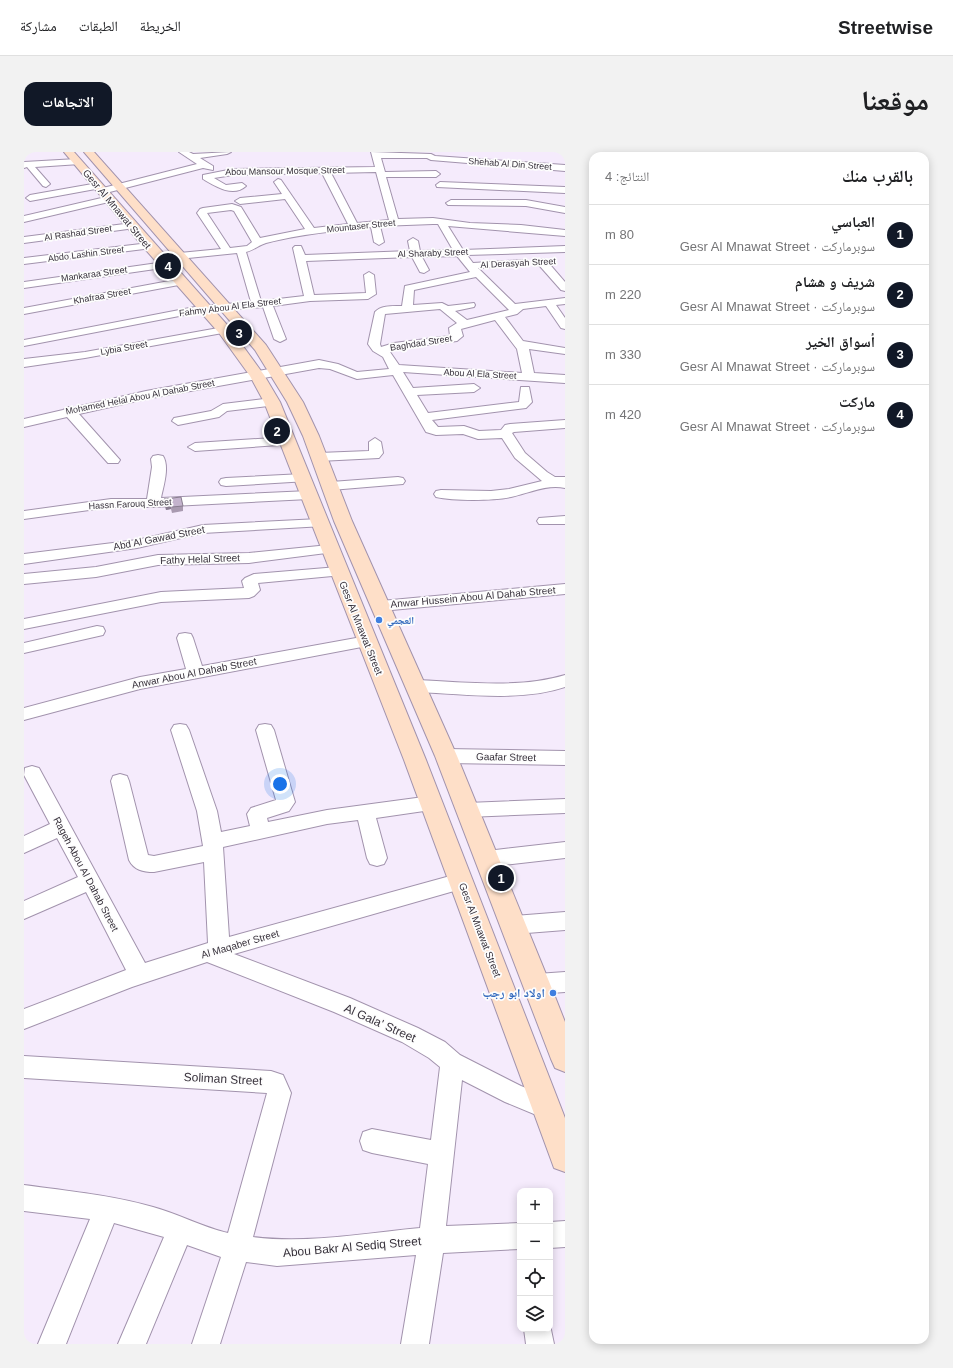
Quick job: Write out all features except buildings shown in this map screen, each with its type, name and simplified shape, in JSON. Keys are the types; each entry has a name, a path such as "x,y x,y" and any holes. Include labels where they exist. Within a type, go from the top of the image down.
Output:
{"street":[{"path":"187,155 227,152"},
{"path":"456,160 463,152"},
{"path":"477,162 485,152"},
{"path":"376,154 394,222"},
{"name":"Shehab Al Din Street","path":"376,154 430,155 517,169 530,162 565,168"},
{"path":"26,165 78,155"},
{"name":"Gesr Al Mnawat Street","path":"78,155 163,256 180,282 224,330 257,374 272,402 306,486 338,572 431,803 565,1157"},
{"path":"187,155 219,173"},
{"path":"430,155 440,185 451,203 461,209 470,226"},
{"path":"26,165 46,184"},
{"path":"24,219 107,191 204,165"},
{"path":"517,169 565,176"},
{"path":"325,170 354,226"},
{"name":"Abou Mansour Mosque Street","path":"242,186 225,188 206,177 219,173 325,170 436,174"},
{"path":"278,182 311,231"},
{"path":"440,185 565,190"},
{"path":"30,198 107,191"},
{"name":"Gesr Al Mnawat Street","path":"107,191 132,226 163,256 225,308 256,343 277,371 298,407 331,486 343,521 417,686 446,756 514,925 565,1059"},
{"path":"240,201 287,196"},
{"path":"451,203 526,203 565,210"},
{"path":"227,251 202,214 203,211 232,207 238,208 257,242"},
{"name":"Mountaser Street","path":"163,256 241,250 250,248 257,242 311,231 376,223 433,221 470,226 521,228 565,233"},
{"path":"442,222 460,253 474,270 515,310"},
{"path":"376,223 379,242"},
{"name":"Al Rashad Street","path":"24,240 132,226"},
{"path":"295,235 310,298"},
{"path":"413,241 416,255 424,270"},
{"name":"Al Sharaby Street","path":"301,258 565,249"},
{"path":"241,250 262,304 280,339"},
{"name":"Abdo Lashin Street","path":"24,261 163,256"},
{"name":"Mankaraa Street","path":"24,285 163,256"},
{"name":"Al Derasyah Street","path":"407,308 409,288 439,283 474,270 554,261"},
{"path":"542,262 565,288"},
{"name":"Fahmy Abou Al Ela Street","path":"24,343 204,309 310,298 370,295 369,275"},
{"name":"Khafraa Street","path":"24,310 180,282"},
{"path":"562,481 545,478 520,456 510,438 505,434 478,435 464,430 431,429 387,354 375,347 374,344 380,312 386,310 439,306 447,310 465,324 498,316 515,310 520,306 565,301"},
{"path":"549,303 563,320"},
{"path":"447,310 470,305"},
{"path":"498,316 520,344 525,354 529,376"},
{"name":"Baghdad Street","path":"382,351 394,346 453,339 457,336 456,328 465,324"},
{"name":"Lybia Street","path":"24,363 78,356 224,330"},
{"path":"520,344 565,351"},
{"path":"277,371 328,364 356,375 395,370"},
{"name":"Abou Al Ela Street","path":"395,370 565,379"},
{"name":"Mohamed Helal Abou Al Dahab Street","path":"24,423 68,411 277,371"},
{"path":"410,392 474,388"},
{"path":"424,417 522,405 526,403 525,390"},
{"path":"178,421 215,414 223,408 272,402"},
{"path":"68,411 113,460"},
{"path":"505,434 510,428 565,424"},
{"path":"195,447 288,440"},
{"path":"319,456 374,455 376,453 375,442"},
{"path":"153,503 159,467 158,460"},
{"path":"331,486 398,481"},
{"path":"441,494 491,495 510,493 562,481"},
{"path":"226,482 306,486"},
{"name":"Hassn Farouq Street","path":"24,515 100,504 153,503 306,486"},
{"path":"544,521 565,520"},
{"name":"Abd Al Gawad Street","path":"24,559 137,544 203,529 319,523"},
{"name":"Fathy Helal Street","path":"24,579 96,572 158,560 237,558 329,548"},
{"path":"24,624 161,598 249,593 252,590 250,581 252,579 338,572"},
{"name":"Anwar Hussein Abou Al Dahab Street","path":"381,606 565,589"},
{"path":"24,648 100,638 90,611"},
{"path":"185,638 196,672"},
{"name":"Anwar Abou Al Dahab Street","path":"24,714 140,683 367,641"},
{"path":"417,686 523,688 558,685 565,682"},
{"path":"180,730 207,811 213,846 213,952"},
{"path":"261,831 257,814 258,812 282,806 286,802 265,730"},
{"name":"Gaafar Street","path":"446,756 565,758"},
{"name":"Rageh Abou Al Dahab Street","path":"32,773 140,974"},
{"path":"120,781 139,860 146,864 154,864 261,831 365,811 431,803"},
{"path":"467,810 565,806"},
{"path":"365,811 378,858"},
{"path":"24,845 61,827"},
{"path":"487,859 565,850"},
{"path":"24,910 90,881"},
{"name":"Al Maqaber Street","path":"24,1019 104,986 140,974 461,882"},
{"path":"514,925 565,921"},
{"name":"Al Gala' Street","path":"213,952 410,1034 437,1050 452,1063 513,1094 546,1107"},
{"path":"537,984 565,982"},
{"path":"415,1344 432,1240 452,1063"},
{"name":"Soliman Street","path":"24,1067 275,1083 279,1093 237,1248"},
{"path":"372,1141 442,1154"},
{"name":"Abou Bakr Al Sediq Street","path":"24,1198 107,1208 155,1220 208,1241 237,1248 277,1253 316,1251 432,1240 517,1236"},
{"path":"52,1344 107,1208"},
{"path":"132,1344 180,1230"},
{"path":"553,1235 565,1234"},
{"path":"206,1344 237,1248"},
{"path":"538,1332 540,1344"}],"place":[{"name":"ماركت","path":"168,266"},
{"name":"أسواق الخير","path":"239,333"},
{"name":"شريف و هشام","path":"277,431"},
{"name":"العجمي","path":"379,620"},
{"name":"العباسي","path":"501,878"},
{"name":"اولاد ابو رجب","path":"553,993"}]}
